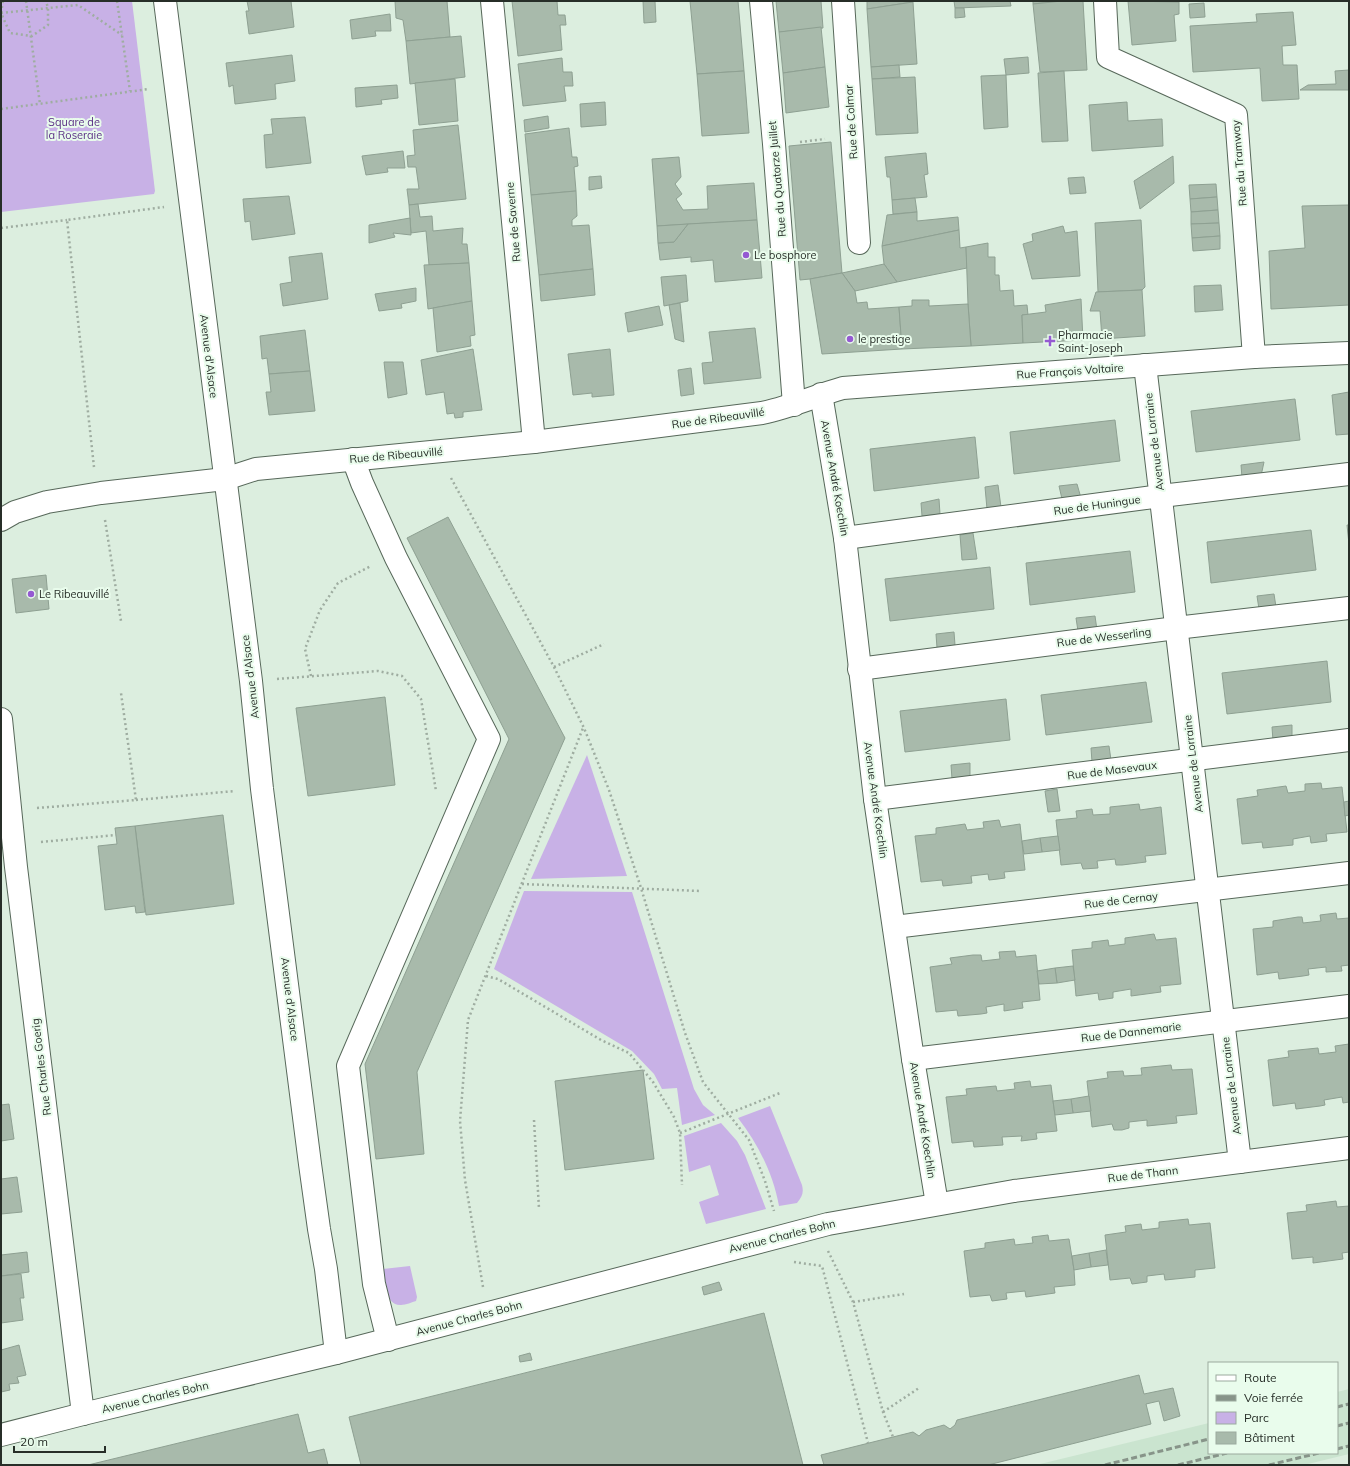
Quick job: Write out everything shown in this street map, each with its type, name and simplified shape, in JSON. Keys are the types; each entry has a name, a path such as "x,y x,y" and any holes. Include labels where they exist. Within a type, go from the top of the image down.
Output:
{"street":[{"name":"Avenue d'Alsace","path":"165,1 251,681 262,789 336,1353"},
{"name":"Rue de Saverne","path":"492,1 534,442"},
{"name":"Rue du Quatorze Juillet","path":"761,1 774,144 794,405"},
{"name":"Rue de Colmar","path":"843,1 859,243"},
{"name":"Rue du Tramway","path":"1105,1 1108,57 1236,115 1254,357"},
{"name":"Rue François Voltaire","path":"794,405 821,394 843,388 1254,357 1349,353"},
{"name":"Avenue de Lorraine","path":"1145,366 1240,1162"},
{"name":"Avenue André Koechlin","path":"821,394 845,538 875,799 913,1059 937,1204"},
{"name":"Rue de Ribeauvillé","path":"1,520 15,512 47,502 101,493 225,479 256,470 353,459 534,442 762,413 794,405"},
{"path":"353,459 396,558 488,739 348,1066 374,1284 388,1340"},
{"name":"Rue de Huningue","path":"845,538 1161,496 1349,474"},
{"name":"Rue de Wesserling","path":"859,669 1176,628 1349,608"},
{"name":"Rue Charles Goerig","path":"1,719 14,845 9,870 83,1414"},
{"name":"Rue de Masevaux","path":"875,799 1349,740"},
{"name":"Rue de Cernay","path":"894,927 1349,873"},
{"name":"Rue de Dannemarie","path":"913,1059 1223,1020 1349,1006"},
{"name":"Rue de Thann","path":"937,1204 1014,1191 1349,1148"},
{"name":"Avenue Charles Bohn","path":"1,1435 388,1340 816,1226 937,1204"}],"path":[{"path":"4,1 1,13 10,33 32,36 48,25 48,8 46,1"},
{"path":"26,1 32,36 40,104"},
{"path":"117,1 130,91"},
{"path":"1,13 78,5 122,35"},
{"path":"1,109 175,85"},
{"path":"774,144 851,137"},
{"path":"1,228 190,204"},
{"path":"66,220 95,478 101,493 121,621"},
{"path":"450,475 554,667 584,728 609,790 685,1032 703,1082 749,1140 765,1181 787,1261 822,1266 868,1443"},
{"path":"311,676 305,649 320,610 338,583 369,567 396,558"},
{"path":"554,667 604,644"},
{"path":"251,681 378,671 402,676 421,699 437,797"},
{"path":"121,693 136,800"},
{"path":"479,1315 484,1294 465,1180 460,1121 468,1020 584,728"},
{"path":"11,810 262,789"},
{"path":"14,845 116,835"},
{"path":"522,884 702,891"},
{"path":"486,976 498,979 601,1040 629,1053 653,1082 674,1117 680,1133 682,1185"},
{"path":"680,1133 780,1093"},
{"path":"534,1120 539,1209"},
{"path":"816,1226 853,1302 883,1412 893,1437"},
{"path":"853,1302 904,1294"},
{"path":"883,1412 919,1388"}],"shaded area":[{"path":"1349,1389 1349,1454 1304,1465 1036,1465 1208,1423 1208,1454 1338,1454 1338,1392"}],"green space":[{"name":"Square de la Roseraie","path":"1,1 132,1 155,191 154,194 1,212"},
{"path":"587,755 627,876 531,879"},
{"path":"524,891 632,892 694,1089 703,1105 715,1115 682,1125 677,1088 662,1089 654,1074 632,1051 494,969"},
{"path":"770,1106 802,1185 802,1195 797,1203 779,1206 773,1182 764,1159 738,1118"},
{"path":"721,1123 737,1141 745,1155 766,1209 706,1224 699,1202 719,1195 710,1165 689,1172 684,1136"},
{"path":"410,1266 417,1297 416,1301 403,1305 396,1304 389,1297 387,1292 383,1269"}],"building":[{"path":"247,1 291,1 294,27 249,34 246,11 249,11"},
{"path":"395,1 447,1 450,37 406,41 403,20 396,18"},
{"path":"512,1 557,1 558,15 565,15 566,25 560,25 562,50 518,56"},
{"path":"643,1 655,1 656,22 644,23"},
{"path":"690,1 738,1 744,71 697,74"},
{"path":"776,1 821,1 823,28 779,32"},
{"path":"867,1 912,1 913,2 867,9"},
{"path":"954,1 1010,1 1011,6 955,8"},
{"path":"1033,1 1062,1 1033,4"},
{"path":"1062,1 1083,1 1087,70 1040,72 1033,4"},
{"path":"1128,1 1179,2 1179,14 1174,15 1176,41 1132,45"},
{"path":"913,2 917,64 871,67 867,9"},
{"path":"1204,3 1205,17 1190,18 1189,4"},
{"path":"955,8 964,8 965,17 955,18"},
{"path":"1293,12 1296,45 1282,46 1283,65 1297,65 1299,99 1262,101 1260,68 1193,72 1190,26 1257,22 1256,14"},
{"path":"390,14 391,31 375,31 376,36 352,39 350,20"},
{"path":"821,27 825,67 783,73 779,32"},
{"path":"461,36 465,77 410,84 406,41"},
{"path":"292,55 295,81 275,84 276,99 235,104 233,85 229,87 226,63"},
{"path":"1028,57 1029,73 1006,75 1004,59"},
{"path":"562,58 563,72 572,72 573,86 564,86 566,101 523,106 518,64"},
{"path":"899,65 900,77 872,79 871,67"},
{"path":"825,67 829,107 786,113 783,73"},
{"path":"1349,70 1349,90 1300,90 1308,85 1336,84 1335,71"},
{"path":"744,71 749,133 702,136 697,74"},
{"path":"1064,71 1068,141 1042,142 1038,73"},
{"path":"1006,75 1008,127 984,129 981,76"},
{"path":"915,77 918,133 876,135 872,79"},
{"path":"455,79 458,121 419,125 415,83"},
{"path":"397,85 398,98 381,100 382,104 356,107 355,88"},
{"path":"605,102 606,125 581,127 580,104"},
{"path":"1127,102 1128,121 1162,119 1163,146 1092,151 1089,105"},
{"path":"548,116 549,128 525,132 524,120"},
{"path":"305,117 311,163 266,168 264,135 273,134 271,119"},
{"path":"458,125 466,199 409,205 407,189 419,189 416,167 408,167 407,156 415,155 413,130"},
{"path":"569,128 572,157 577,157 578,166 574,167 576,191 531,195 525,134"},
{"path":"831,142 842,273 800,280 789,146"},
{"path":"403,151 405,168 387,168 388,172 366,175 362,156"},
{"path":"926,153 928,174 924,175 927,197 892,200 890,177 887,177 885,157"},
{"path":"1173,156 1174,183 1140,209 1134,181"},
{"path":"679,157 681,177 675,184 682,194 676,199 683,210 708,209 707,186 754,183 757,220 657,226 652,159"},
{"path":"601,176 602,188 589,190 589,177"},
{"path":"1084,177 1086,193 1070,194 1068,178"},
{"path":"1216,184 1217,197 1190,199 1189,185"},
{"path":"576,191 577,216 572,220 572,226 589,225 593,269 539,275 531,195"},
{"path":"289,196 295,234 252,240 250,221 245,222 243,199"},
{"path":"1217,197 1218,210 1191,212 1190,199"},
{"path":"915,198 917,212 893,214 892,200"},
{"path":"418,204 420,217 432,216 433,231 463,228 462,244 467,244 469,263 429,265 426,231 411,233 409,205"},
{"path":"1349,205 1349,305 1271,309 1269,251 1305,248 1302,206"},
{"path":"1218,210 1219,223 1191,224 1191,212"},
{"path":"917,212 917,221 958,217 959,230 882,246 887,215"},
{"path":"410,218 411,235 393,233 395,237 369,243 369,225"},
{"path":"757,220 762,278 715,282 713,260 691,262 691,257 660,260 658,243 674,242 688,224"},
{"path":"1141,220 1145,287 1142,290 1098,292 1095,223"},
{"path":"1219,223 1220,236 1192,238 1191,224"},
{"path":"688,224 674,242 658,243 657,226"},
{"path":"1063,226 1065,233 1077,231 1080,276 1032,279 1023,244 1033,241 1032,234"},
{"path":"959,230 960,248 966,247 967,268 897,282 884,264 882,246"},
{"path":"1220,236 1220,249 1193,251 1192,238"},
{"path":"988,243 988,257 995,257 995,275 999,275 1000,291 1013,290 1014,306 1027,305 1028,315 1022,315 1023,343 971,346 966,247"},
{"path":"322,253 328,299 283,306 280,284 292,282 289,257"},
{"path":"469,263 472,301 428,309 424,265"},
{"path":"884,264 897,282 855,291 842,273"},
{"path":"593,269 595,295 541,301 539,275"},
{"path":"842,273 855,291 857,303 867,302 868,309 899,307 902,349 822,354 810,279"},
{"path":"686,275 688,301 664,306 661,277"},
{"path":"1221,285 1223,310 1195,312 1194,286"},
{"path":"416,288 416,301 401,304 402,308 379,311 375,294"},
{"path":"1142,290 1145,336 1102,339 1100,311 1090,311 1096,292"},
{"path":"1081,299 1083,340 1023,343 1022,315 1046,312 1045,305"},
{"path":"912,300 929,300 929,306 968,304 971,346 902,349 899,307 912,306"},
{"path":"472,301 475,335 470,336 471,346 437,352 433,308"},
{"path":"680,303 684,342 675,339 669,305"},
{"path":"659,306 663,325 628,332 625,313"},
{"path":"755,328 761,378 704,384 702,363 713,362 709,332"},
{"path":"305,330 310,371 269,374 267,358 262,359 260,336"},
{"path":"473,349 482,410 463,412 463,417 455,418 454,413 447,414 444,392 426,395 421,360"},
{"path":"610,349 614,395 592,397 592,393 573,395 568,354"},
{"path":"384,362 403,362 407,394 388,398"},
{"path":"691,368 694,394 681,396 678,370"},
{"path":"310,371 315,411 269,415 266,392 271,392 269,374"},
{"path":"1349,392 1349,434 1336,435 1332,395"},
{"path":"1295,399 1300,440 1196,452 1191,411"},
{"path":"1115,420 1120,461 1014,474 1010,432"},
{"path":"975,437 979,478 874,491 870,449"},
{"path":"1264,462 1261,476 1242,478 1241,465"},
{"path":"1077,484 1081,498 1062,499 1059,486"},
{"path":"998,485 1001,507 987,509 985,487"},
{"path":"939,499 940,514 922,516 921,503"},
{"path":"448,517 565,738 417,1072 424,1154 376,1159 365,1064 509,739 407,538"},
{"path":"1347,525 1349,525 1349,544"},
{"path":"1311,530 1316,570 1211,583 1207,542"},
{"path":"973,533 977,559 962,560 960,535"},
{"path":"1130,551 1135,592 1030,605 1026,563"},
{"path":"990,567 994,609 890,621 885,579"},
{"name":"Le Ribeauvillé","path":"46,575 49,609 16,613 12,579"},
{"path":"1274,594 1276,607 1259,609 1257,596"},
{"path":"1095,616 1097,630 1078,631 1076,618"},
{"path":"954,632 955,645 937,648 936,634"},
{"path":"1327,661 1331,702 1227,714 1222,673"},
{"path":"1146,682 1152,722 1046,735 1041,695"},
{"path":"385,697 395,785 308,796 296,708"},
{"path":"1006,699 1010,740 905,752 900,711"},
{"path":"1292,725 1292,738 1273,741 1272,727"},
{"path":"1109,746 1111,760 1092,762 1091,748"},
{"path":"970,763 970,777 952,779 951,765"},
{"path":"1321,783 1322,789 1342,787 1347,832 1326,834 1327,841 1311,843 1310,836 1293,839 1293,845 1263,848 1262,842 1242,844 1237,799 1258,796 1257,790 1286,786 1288,793 1305,791 1305,784"},
{"path":"1057,789 1060,811 1048,812 1045,791"},
{"path":"1349,801 1349,815 1345,816 1344,802"},
{"path":"1139,804 1140,810 1161,807 1166,854 1145,856 1146,862 1122,865 1116,865 1115,859 1097,861 1098,868 1083,869 1081,863 1061,865 1056,820 1077,818 1076,811 1092,809 1093,815 1110,814 1110,807"},
{"path":"223,815 234,904 146,915 135,826"},
{"path":"999,820 1001,827 1020,824 1025,870 1004,872 1005,878 989,880 988,874 971,876 972,883 943,886 942,880 921,882 915,836 936,834 936,828 965,824 967,830 984,828 983,822"},
{"path":"135,826 145,912 136,913 135,906 105,910 98,846 117,844 115,828"},
{"path":"1058,836 1060,850 1042,852 1040,838"},
{"path":"1040,838 1042,852 1024,854 1022,841"},
{"path":"1336,913 1337,919 1349,918 1349,965 1341,966 1342,971 1326,972 1326,967 1308,969 1309,975 1279,979 1278,972 1257,975 1253,929 1273,927 1273,921 1298,917 1302,917 1303,923 1321,921 1320,915"},
{"path":"1154,934 1156,940 1176,938 1181,984 1160,986 1161,992 1131,996 1131,989 1113,992 1113,998 1099,1000 1098,993 1076,996 1072,950 1092,948 1092,942 1108,940 1109,946 1125,944 1125,938"},
{"path":"1015,951 1016,957 1036,955 1040,1000 1022,1002 1023,1008 1004,1011 1004,1004 986,1007 987,1013 981,1014 958,1016 957,1010 936,1012 930,967 952,964 950,958 981,955 982,961 1000,959 999,952"},
{"path":"1073,966 1075,980 1057,983 1055,968"},
{"path":"1055,968 1057,983 1039,984 1037,971"},
{"path":"1349,1044 1349,1102 1343,1103 1342,1097 1324,1100 1325,1105 1320,1106 1296,1109 1295,1103 1273,1106 1268,1060 1289,1057 1288,1051 1318,1048 1319,1054 1336,1052 1335,1046"},
{"path":"1171,1065 1172,1070 1192,1069 1197,1114 1176,1116 1177,1123 1147,1126 1147,1120 1129,1122 1129,1128 1122,1130 1114,1130 1112,1124 1092,1127 1087,1081 1108,1078 1107,1072 1123,1071 1124,1076 1142,1075 1141,1068"},
{"path":"643,1070 654,1159 565,1170 555,1081"},
{"path":"1030,1081 1031,1087 1051,1085 1057,1131 1036,1133 1037,1139 1021,1141 1022,1136 1002,1137 1003,1145 974,1147 973,1141 952,1143 946,1097 967,1095 966,1089 974,1088 996,1086 997,1091 1015,1089 1014,1083"},
{"path":"1089,1096 1091,1111 1073,1113 1071,1099"},
{"path":"1071,1099 1073,1113 1055,1115 1053,1101"},
{"path":"9,1104 14,1139 1,1141 1,1105"},
{"path":"17,1177 22,1212 1,1214 1,1179"},
{"path":"1336,1201 1337,1207 1349,1206 1349,1252 1342,1253 1343,1259 1313,1263 1313,1257 1292,1259 1287,1213 1307,1211 1306,1205"},
{"path":"1188,1219 1189,1225 1210,1223 1215,1268 1195,1270 1195,1277 1165,1280 1164,1274 1147,1276 1147,1282 1132,1284 1130,1278 1110,1280 1105,1235 1126,1232 1125,1226 1141,1224 1142,1230 1159,1228 1159,1222"},
{"path":"1048,1235 1049,1241 1069,1239 1075,1285 1054,1287 1055,1293 1026,1297 1025,1291 1006,1293 1007,1299 992,1301 990,1295 970,1297 964,1251 985,1248 985,1243 1014,1239 1015,1245 1033,1243 1032,1237"},
{"path":"1106,1250 1108,1265 1091,1267 1089,1253"},
{"path":"27,1252 29,1272 1,1276 1,1255"},
{"path":"1089,1253 1091,1267 1074,1270 1072,1256"},
{"path":"21,1274 24,1298 20,1298 23,1320 1,1323 1,1276"},
{"path":"719,1282 722,1290 704,1295 702,1287"},
{"path":"764,1313 803,1465 361,1465 349,1417"},
{"path":"19,1345 26,1375 17,1377 19,1383 9,1384 10,1390 1,1392 1,1350"},
{"path":"530,1353 532,1360 520,1362 519,1356"},
{"path":"1139,1375 1144,1394 1173,1388 1180,1416 1164,1421 1159,1401 1146,1404 1151,1424 988,1465 824,1465 821,1455 913,1432 919,1436 926,1430 944,1425 950,1429 955,1425 957,1420"},
{"path":"298,1414 308,1453 324,1449 328,1465 88,1465"}],"railway":[{"path":"1338,1407 1349,1404"},
{"path":"1338,1426 1349,1423"},
{"path":"1105,1465 1208,1439"},
{"path":"1338,1449 1349,1446"},
{"path":"1178,1465 1223,1454"},
{"path":"1269,1465 1315,1454"}],"place":[{"name":"Le bosphore","path":"746,255"},
{"name":"le prestige","path":"850,339"},
{"name":"Pharmacie Saint-Joseph","path":"1050,341"},
{"name":"Le Ribeauvillé","path":"31,594"}]}
